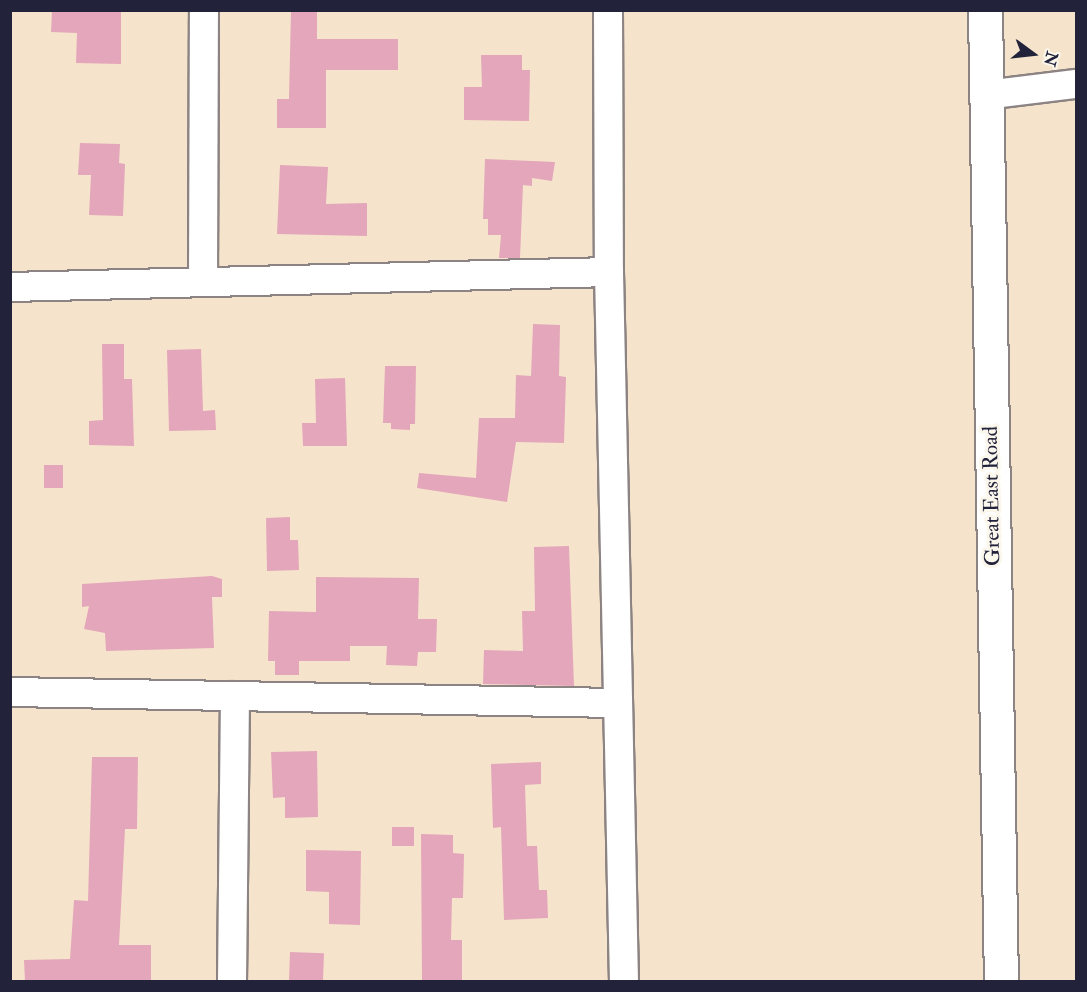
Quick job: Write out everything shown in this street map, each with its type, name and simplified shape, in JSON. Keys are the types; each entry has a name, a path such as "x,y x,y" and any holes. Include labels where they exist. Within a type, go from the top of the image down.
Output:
{"main road":[{"name":"Great East Road","path":"985,10 1001,981"}],"street":[{"path":"203,280 204,10"},
{"path":"608,10 609,272 624,981"},
{"path":"986,95 1077,84"},
{"path":"10,287 203,280 609,272"},
{"path":"10,692 618,703"},
{"path":"232,981 235,696"}],"building":[{"path":"52,10 121,10 121,64 76,63 77,33 51,32"},
{"path":"291,10 317,10 317,39 398,39 398,70 326,70 326,128 277,128 277,99 289,99"},
{"path":"481,55 522,55 522,70 530,70 529,121 464,120 464,87 482,87"},
{"path":"80,143 120,144 119,163 125,164 123,216 89,215 91,175 78,175"},
{"path":"485,159 555,162 552,181 532,178 532,186 523,185 520,258 499,258 501,235 488,235 488,219 483,219"},
{"path":"280,165 328,167 326,204 367,203 367,236 277,234"},
{"path":"533,324 560,325 559,376 566,377 564,443 516,442 507,502 417,488 419,473 476,478 479,418 515,418 516,375 531,376"},
{"path":"102,344 124,344 124,379 132,379 134,446 89,445 89,421 103,420"},
{"path":"201,349 203,411 215,410 216,430 169,431 167,350"},
{"path":"385,366 416,366 415,424 410,424 410,430 391,429 391,423 383,423"},
{"path":"345,378 347,446 303,446 302,423 316,423 315,379"},
{"path":"44,465 63,465 63,488 44,488"},
{"path":"290,517 290,540 298,540 299,570 267,571 266,518"},
{"path":"569,546 574,686 483,684 484,650 523,651 522,611 535,611 534,547"},
{"path":"212,576 222,579 222,597 212,597 214,648 106,651 105,633 84,629 89,606 82,607 82,584"},
{"path":"316,577 419,578 418,619 437,619 436,652 418,652 417,666 386,665 387,646 350,646 350,661 299,661 299,675 275,675 275,661 268,661 269,611 316,612"},
{"path":"317,751 318,817 285,818 285,797 273,798 271,752"},
{"path":"92,757 138,757 137,829 125,829 119,945 151,945 151,981 25,981 24,960 70,959 74,900 88,901"},
{"path":"541,762 541,784 525,785 527,846 537,846 539,890 547,890 548,918 504,920 501,827 493,828 491,764"},
{"path":"392,827 414,827 414,846 392,846"},
{"path":"421,834 453,835 453,853 464,854 463,898 452,898 451,940 462,940 462,981 422,981"},
{"path":"306,850 361,851 360,925 329,924 329,892 306,891"},
{"path":"290,952 324,953 323,982 289,981"}]}
